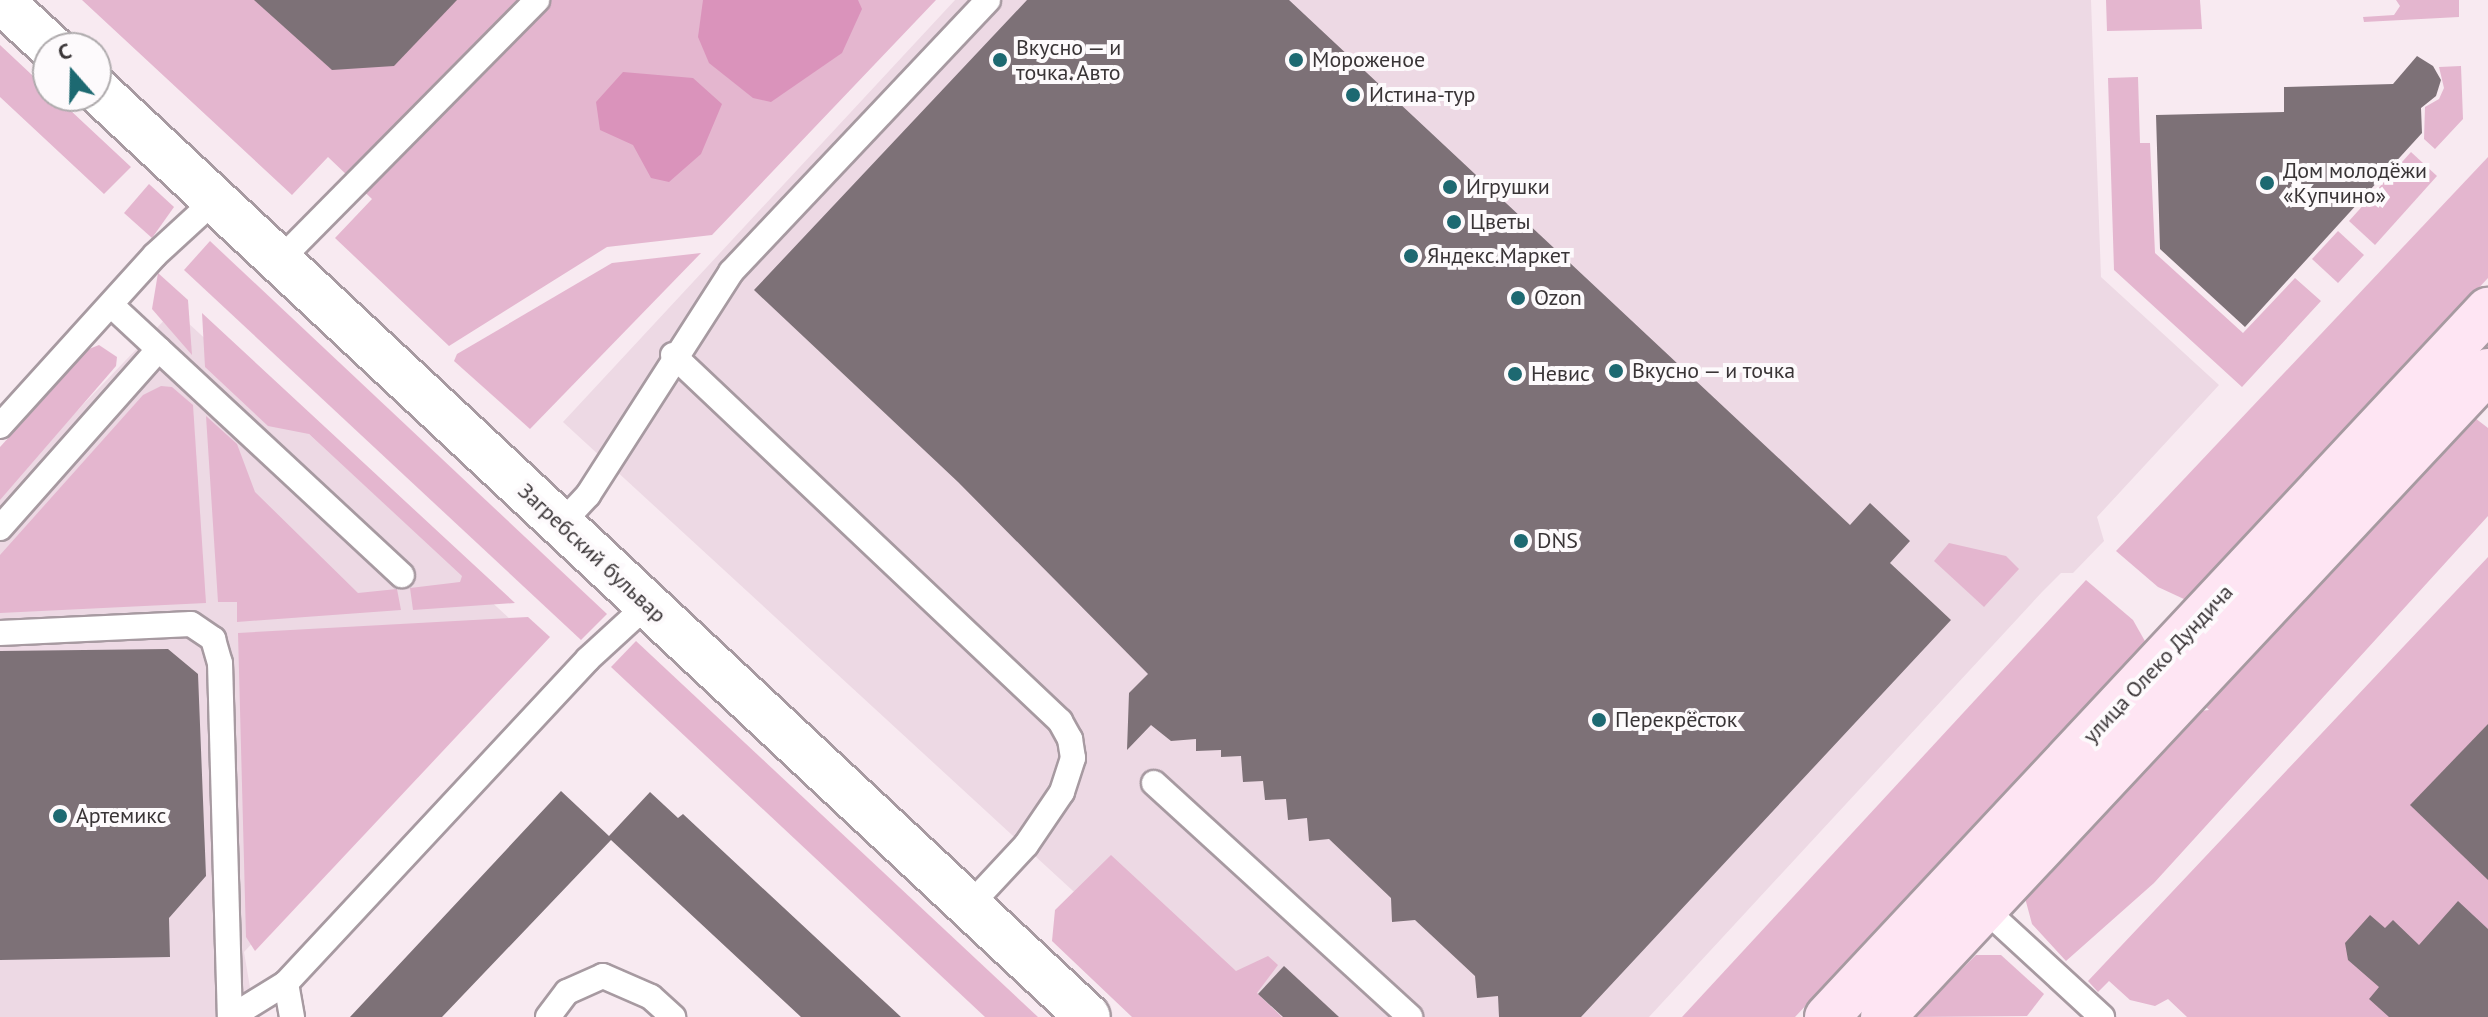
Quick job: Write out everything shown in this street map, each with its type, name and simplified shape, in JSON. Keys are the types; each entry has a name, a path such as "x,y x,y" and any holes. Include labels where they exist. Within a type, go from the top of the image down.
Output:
{"street":[{"path":"0,0 35,32"},
{"name":"Загребский бульвар","path":"112,104 1088,1017"},
{"name":"улица Олеко Дундича","path":"1827,1017 1970,895 2200,650 2478,362 2488,310"},
{"name":"улица Олеко Дундича","path":"1883,1017 1970,895"}],"lane":[{"path":"279,261 537,0"},
{"path":"561,524 610,461 673,355 731,272 988,0"},
{"path":"0,426 111,305 215,200"},
{"path":"111,305 402,575"},
{"path":"0,528 159,349"},
{"path":"673,355 1060,721 1070,739 1073,758 1062,792 1026,845 970,905"},
{"path":"0,633 191,624 213,639 220,663 231,1017 286,983 588,659 648,604"},
{"path":"1154,783 1410,1017"},
{"path":"1970,895 2102,1017"},
{"path":"548,1017 567,992 603,976 651,997 673,1017"},
{"path":"286,983 292,1017"}],"shaded area":[{"path":"82,0 936,0 712,235 607,247 449,346 335,238 372,199 328,157 292,195"},
{"path":"703,0 858,0 862,9 842,53 771,102 753,98 709,63 698,37"},
{"path":"955,0 2091,0 2101,277 2219,385 2097,517 2104,541 2073,573 2061,573 2042,592 1649,1017 1283,1017 1258,994 1237,1017 1210,1017 563,422"},
{"path":"2106,0 2200,0 2202,29 2107,31"},
{"path":"2396,0 2459,0 2459,17 2364,22 2363,17 2394,15 2400,6"},
{"path":"0,45 32,75 32,112 72,112 131,167 104,194 0,97"},
{"path":"2461,66 2463,119 2435,149 2424,139 2425,107 2439,99 2444,88 2439,67"},
{"path":"623,72 693,78 722,104 701,154 669,182 651,178 633,145 600,130 596,102"},
{"path":"2138,77 2140,143 2150,143 2155,253 2243,333 2295,278 2321,301 2242,387 2114,270 2108,78"},
{"path":"2411,152 2437,176 2375,245 2349,221"},
{"path":"2488,157 2488,278 2186,600 2158,587 2116,551"},
{"path":"149,184 174,207 152,238 124,213"},
{"path":"2338,231 2364,255 2338,283 2312,259"},
{"path":"210,241 607,614 581,640 184,270"},
{"path":"701,253 530,429 454,361 457,354 612,263"},
{"path":"158,273 188,300 192,355 152,309"},
{"path":"174,310 534,641 244,952 255,1017 0,1017 0,491"},
{"path":"202,313 515,603 413,610 410,588 460,582 462,576 309,434 268,426 205,367"},
{"path":"99,345 117,357 116,366 0,500 0,447 89,349"},
{"path":"161,386 172,387 193,405 206,603 0,613 0,555 143,395"},
{"path":"206,416 237,444 255,492 358,593 397,589 401,610 237,622 237,602 218,602"},
{"path":"2475,418 2488,428 2488,516 2154,883 2066,961 2032,924 2025,898 2200,711 2209,710 2205,706"},
{"path":"1949,543 2006,556 2019,569 1984,607 1934,561"},
{"path":"2488,557 2488,1017 2187,1017 2168,999 2155,1006 2130,1000 2109,981 2098,992 2088,981"},
{"path":"2086,580 2133,620 2146,643 1795,1017 1682,1017"},
{"path":"528,617 550,637 255,951 246,937 238,633"},
{"path":"636,641 1038,1017 985,1017 611,667"},
{"path":"1111,855 1236,971 1268,956 1278,965 1257,993 1282,1017 1132,1017 1052,941 1055,910"},
{"path":"1976,955 2001,955 2044,994 2027,1016 1913,1017"}],"building":[{"path":"254,0 457,0 394,66 332,70"},
{"path":"1027,0 1289,0 1850,525 1870,503 1910,541 1890,563 1951,620 1581,1017 1499,1017 1498,996 1477,998 1475,976 1415,920 1392,922 1391,898 1329,839 1309,841 1307,818 1288,820 1286,799 1265,800 1263,781 1243,782 1241,756 1221,757 1221,750 1196,751 1196,739 1171,741 1151,725 1127,750 1129,693 1148,674 958,482 754,290"},
{"name":"Дом молодёжи «Купчино»","path":"2417,56 2433,66 2441,80 2436,96 2421,108 2422,133 2245,327 2160,249 2156,115 2284,112 2284,87 2393,84"},
{"path":"168,649 198,674 206,876 169,918 170,957 0,960 0,651"},
{"path":"2488,724 2488,880 2410,805"},
{"path":"561,791 609,836 650,792 678,818 683,814 901,1017 801,1017 611,840 442,1017 350,1017"},
{"path":"2458,901 2488,929 2488,1017 2389,1017 2369,999 2379,987 2348,960 2345,943 2370,915 2385,928 2393,920 2419,945"},
{"path":"1284,966 1339,1017 1283,1017 1258,994"}],"place":[{"name":"Вкусно — и точка. Авто","path":"1000,60"},
{"name":"Мороженое","path":"1296,60"},
{"name":"Истина-тур","path":"1353,95"},
{"name":"Дом молодёжи «Купчино»","path":"2267,183"},
{"name":"Игрушки","path":"1450,187"},
{"name":"Цветы","path":"1454,222"},
{"name":"Яндекс.Маркет","path":"1411,256"},
{"name":"Ozon","path":"1518,298"},
{"name":"Вкусно — и точка","path":"1616,371"},
{"name":"Невис","path":"1515,374"},
{"name":"DNS","path":"1521,541"},
{"name":"Перекрёсток","path":"1599,720"},
{"name":"Артемикс","path":"60,816"}]}
